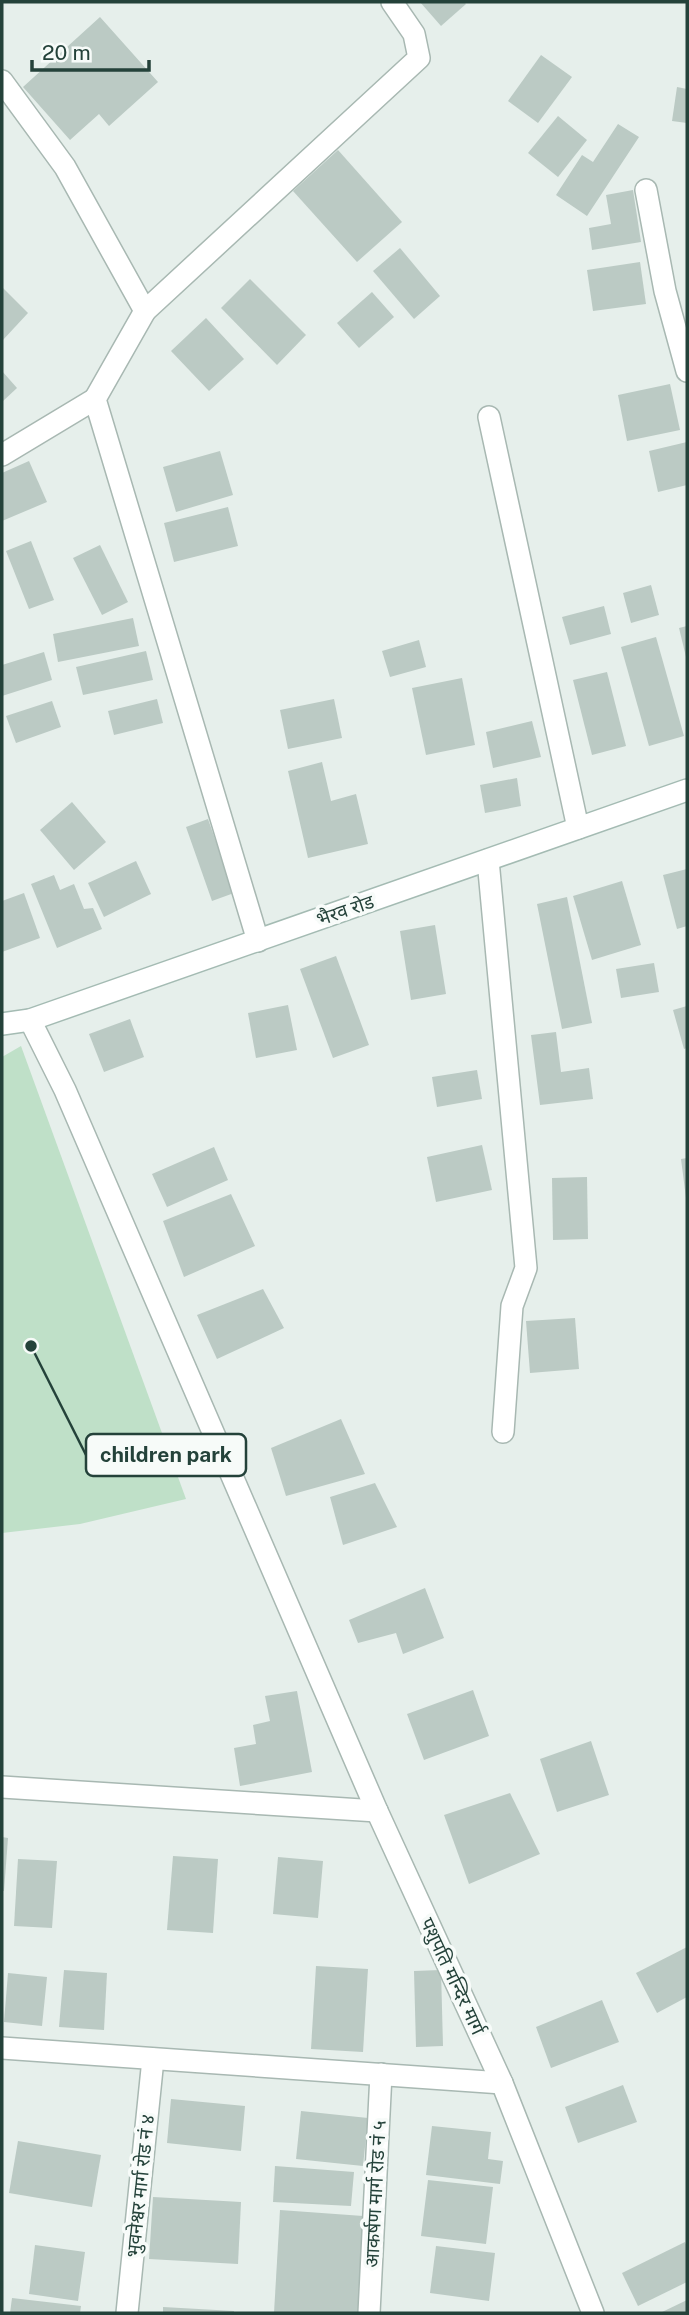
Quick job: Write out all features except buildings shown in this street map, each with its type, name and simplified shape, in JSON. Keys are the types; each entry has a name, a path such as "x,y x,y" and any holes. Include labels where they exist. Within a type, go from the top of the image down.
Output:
{"street":[{"path":"2,455 95,399 145,311 419,58 414,34 392,2"},
{"path":"2,81 65,167 145,311"},
{"path":"646,190 665,291 687,371"},
{"path":"95,399 258,941"},
{"path":"489,417 578,828"},
{"name":"भैरव रोड","path":"2,1024 30,1020 687,790"},
{"path":"488,860 526,1268 512,1306 503,1432"},
{"name":"पशुपति मन्दिर मार्ग","path":"30,1020 65,1090 377,1811 502,2083 593,2313"},
{"path":"2,1787 377,1811"},
{"path":"2,2048 502,2083"},
{"name":"भुवनेश्वर मार्ग रोड नं ४","path":"127,2313 153,2059"},
{"name":"आकर्षण मार्ग रोड नं ५","path":"369,2313 382,2074"}],"green space":[{"path":"21,1046 186,1499 80,1524 2,1533 2,1057"}],"place":[{"name":"children park","path":"31,1346"}]}
